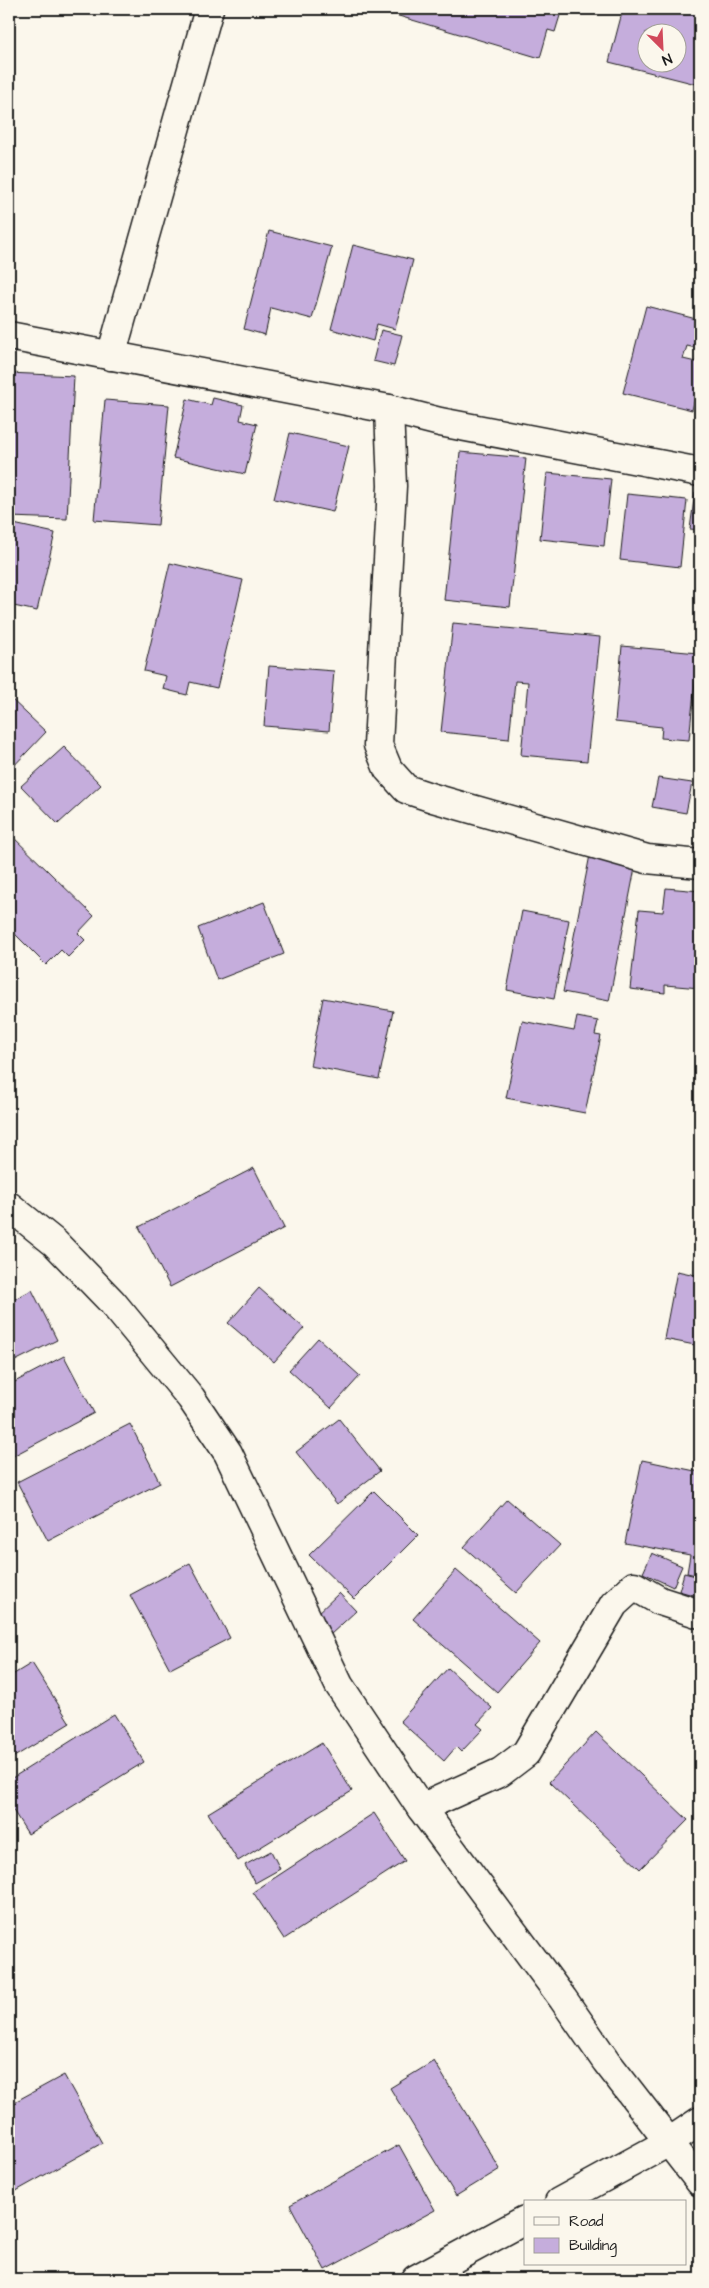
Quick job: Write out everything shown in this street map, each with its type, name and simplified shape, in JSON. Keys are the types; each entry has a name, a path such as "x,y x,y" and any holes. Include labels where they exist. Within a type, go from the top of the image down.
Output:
{"street":[{"path":"111,356 210,9"},
{"path":"9,336 389,409 440,422 700,472"},
{"path":"389,409 392,486 378,745 388,769 406,789 434,798 647,858 700,864"},
{"path":"9,1206 55,1243 106,1295 191,1398 228,1453 339,1685 421,1808 557,1991 606,2061 700,2182"},
{"path":"421,1808 502,1772 526,1753 614,1604 634,1586 660,1601 700,1614"},
{"path":"563,2200 669,2142 700,2121"},
{"path":"416,2279 524,2221"}],"building":[{"path":"394,9 562,9 555,32 548,30 540,58 392,14"},
{"path":"623,9 700,9 700,85 649,72 686,72 686,22 636,22 636,69 609,62"},
{"path":"269,231 332,247 312,319 271,308 265,335 244,329"},
{"path":"353,245 413,260 395,329 377,324 373,341 331,329"},
{"path":"646,306 700,320 700,349 687,346 683,359 700,363 700,378 692,410 623,393"},
{"path":"381,330 402,335 394,366 373,361"},
{"path":"9,373 74,376 67,519 9,517"},
{"path":"213,398 243,405 240,420 257,424 245,474 173,458 187,399 211,405"},
{"path":"105,400 169,405 158,525 94,520"},
{"path":"290,433 349,446 333,512 274,499"},
{"path":"460,452 526,458 510,607 444,600"},
{"path":"547,473 611,479 604,546 540,539"},
{"path":"695,492 700,493 700,530 690,529"},
{"path":"627,494 687,500 680,567 620,560"},
{"path":"9,523 55,533 37,611 9,605"},
{"path":"170,563 243,580 217,688 190,682 187,695 163,689 166,676 144,671"},
{"path":"453,623 600,637 587,761 521,755 528,682 515,681 509,739 441,732"},
{"path":"622,646 698,653 689,740 661,738 662,727 615,722"},
{"path":"269,666 334,671 329,731 264,726"},
{"path":"9,697 46,732 9,771"},
{"path":"64,747 101,785 58,824 21,786"},
{"path":"658,778 692,783 686,813 652,807"},
{"path":"9,833 94,916 78,933 85,940 68,957 61,950 46,965 9,928"},
{"path":"590,855 636,863 609,1001 563,992"},
{"path":"666,888 700,891 700,988 665,985 665,993 630,989 639,910 663,912"},
{"path":"264,902 284,954 217,980 198,928"},
{"path":"522,911 569,920 554,999 507,990"},
{"path":"323,998 393,1011 379,1079 310,1066"},
{"path":"577,1017 598,1021 595,1035 601,1036 585,1113 506,1098 522,1021 574,1031"},
{"path":"254,1168 284,1228 170,1287 139,1227"},
{"path":"677,1271 700,1276 700,1346 664,1339"},
{"path":"259,1288 304,1328 274,1362 228,1323"},
{"path":"32,1290 57,1340 9,1364 9,1302"},
{"path":"318,1338 360,1376 331,1408 289,1370"},
{"path":"64,1356 94,1413 9,1458 9,1385"},
{"path":"339,1419 380,1471 337,1504 296,1452"},
{"path":"130,1424 160,1483 48,1541 17,1482"},
{"path":"642,1460 700,1472 700,1576 687,1573 690,1555 625,1543"},
{"path":"374,1491 418,1535 354,1599 309,1555"},
{"path":"507,1499 560,1545 516,1593 464,1547"},
{"path":"652,1553 682,1566 673,1587 643,1573"},
{"path":"190,1563 230,1638 170,1669 130,1595"},
{"path":"456,1570 540,1643 497,1692 413,1619"},
{"path":"684,1573 700,1577 700,1597 679,1591"},
{"path":"339,1593 356,1611 330,1635 314,1617"},
{"path":"32,1663 70,1723 9,1760 9,1677"},
{"path":"448,1668 492,1708 477,1724 483,1729 461,1752 456,1747 444,1761 400,1721"},
{"path":"114,1714 144,1762 28,1834 9,1804 9,1780"},
{"path":"596,1732 688,1820 640,1869 549,1782"},
{"path":"322,1743 352,1791 238,1861 208,1813"},
{"path":"374,1813 405,1861 284,1939 253,1892"},
{"path":"271,1851 280,1869 255,1883 245,1865"},
{"path":"434,2061 500,2169 456,2196 390,2088"},
{"path":"64,2075 102,2143 9,2195 9,2105"},
{"path":"399,2145 435,2210 325,2270 290,2205"}]}
